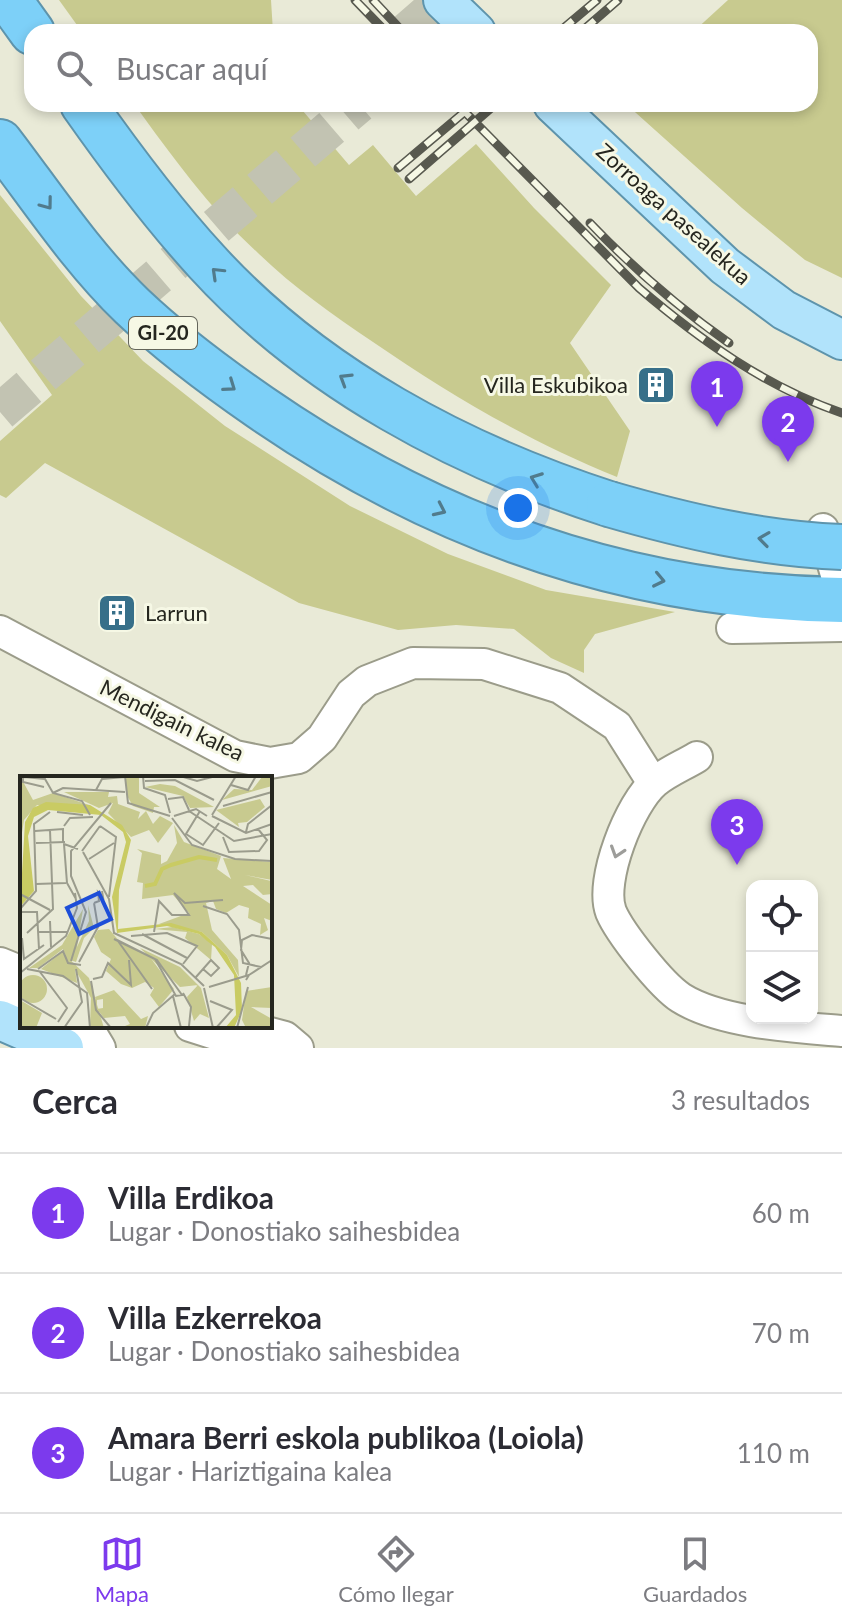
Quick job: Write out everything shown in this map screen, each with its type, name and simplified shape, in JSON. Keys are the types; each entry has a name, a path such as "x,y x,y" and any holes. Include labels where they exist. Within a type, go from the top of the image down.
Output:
{"highway":[{"path":"9,0 26,24"},
{"path":"89,112 144,187 207,263 274,327 332,370 411,420 506,468 609,504 691,527 762,539 833,538"},
{"name":"GI-20","path":"0,142 70,235 131,305 206,370 370,477 472,525 583,564 697,589 766,597 842,598"}],"main road":[{"path":"443,0 486,22"},
{"name":"Zorroaga pasealekua","path":"571,112 725,266 784,310 842,340"},
{"name":"Zorroaga pasealekua","path":"573,112 782,280 842,314"},
{"path":"0,1020 64,1048"}],"street":[{"path":"833,538 842,598"},
{"path":"732,628 842,626"},
{"name":"Mendigain kalea","path":"0,631 235,756 270,763 299,758 322,738 351,694 367,681 413,663 484,664 560,688 617,726 653,783"},
{"path":"697,757 653,783 629,822 616,850 608,883 611,911 639,955 680,997 725,1015 842,1031"},
{"path":"9,971 20,992"},
{"path":"85,1028 100,1048"},
{"path":"196,1028 259,1048"},
{"path":"251,1028 285,1037 298,1048"}],"green space":[{"path":"59,0 271,0 272,24 76,24"},
{"path":"728,0 842,0 842,278 805,260 635,112 818,112 818,24 702,24"},
{"path":"140,112 304,112 349,165 373,145 416,196 476,144 611,285 570,343 630,431 617,477 522,433 402,362 314,300 271,265 240,236 192,182"},
{"path":"0,195 81,296 143,361 225,426 350,506 448,554 546,590 675,612 595,634 584,650 584,673 551,658 514,629 456,625 398,630 299,603 45,463 6,498 0,495 0,441 52,395 0,321"}],"tunnel":[{"path":"415,24 443,0"},
{"path":"452,24 480,0"},
{"path":"0,412 350,112"}],"railway":[{"path":"355,0 378,24"},
{"path":"373,0 396,24"},
{"path":"568,24 597,0"},
{"path":"590,24 618,0"},
{"path":"398,168 464,112"},
{"path":"465,112 639,288 662,307 710,344 760,376 842,413"},
{"path":"409,179 486,112"},
{"path":"590,223 656,286 729,343"}],"place":[{"name":"Villa Eskubikoa","path":"656,385"},
{"name":"Villa Erdikoa","path":"717,427"},
{"name":"Villa Ezkerrekoa","path":"788,462"},
{"name":"Larrun","path":"117,613"},
{"name":"Amara Berri eskola publikoa (Loiola)","path":"737,865"}]}
